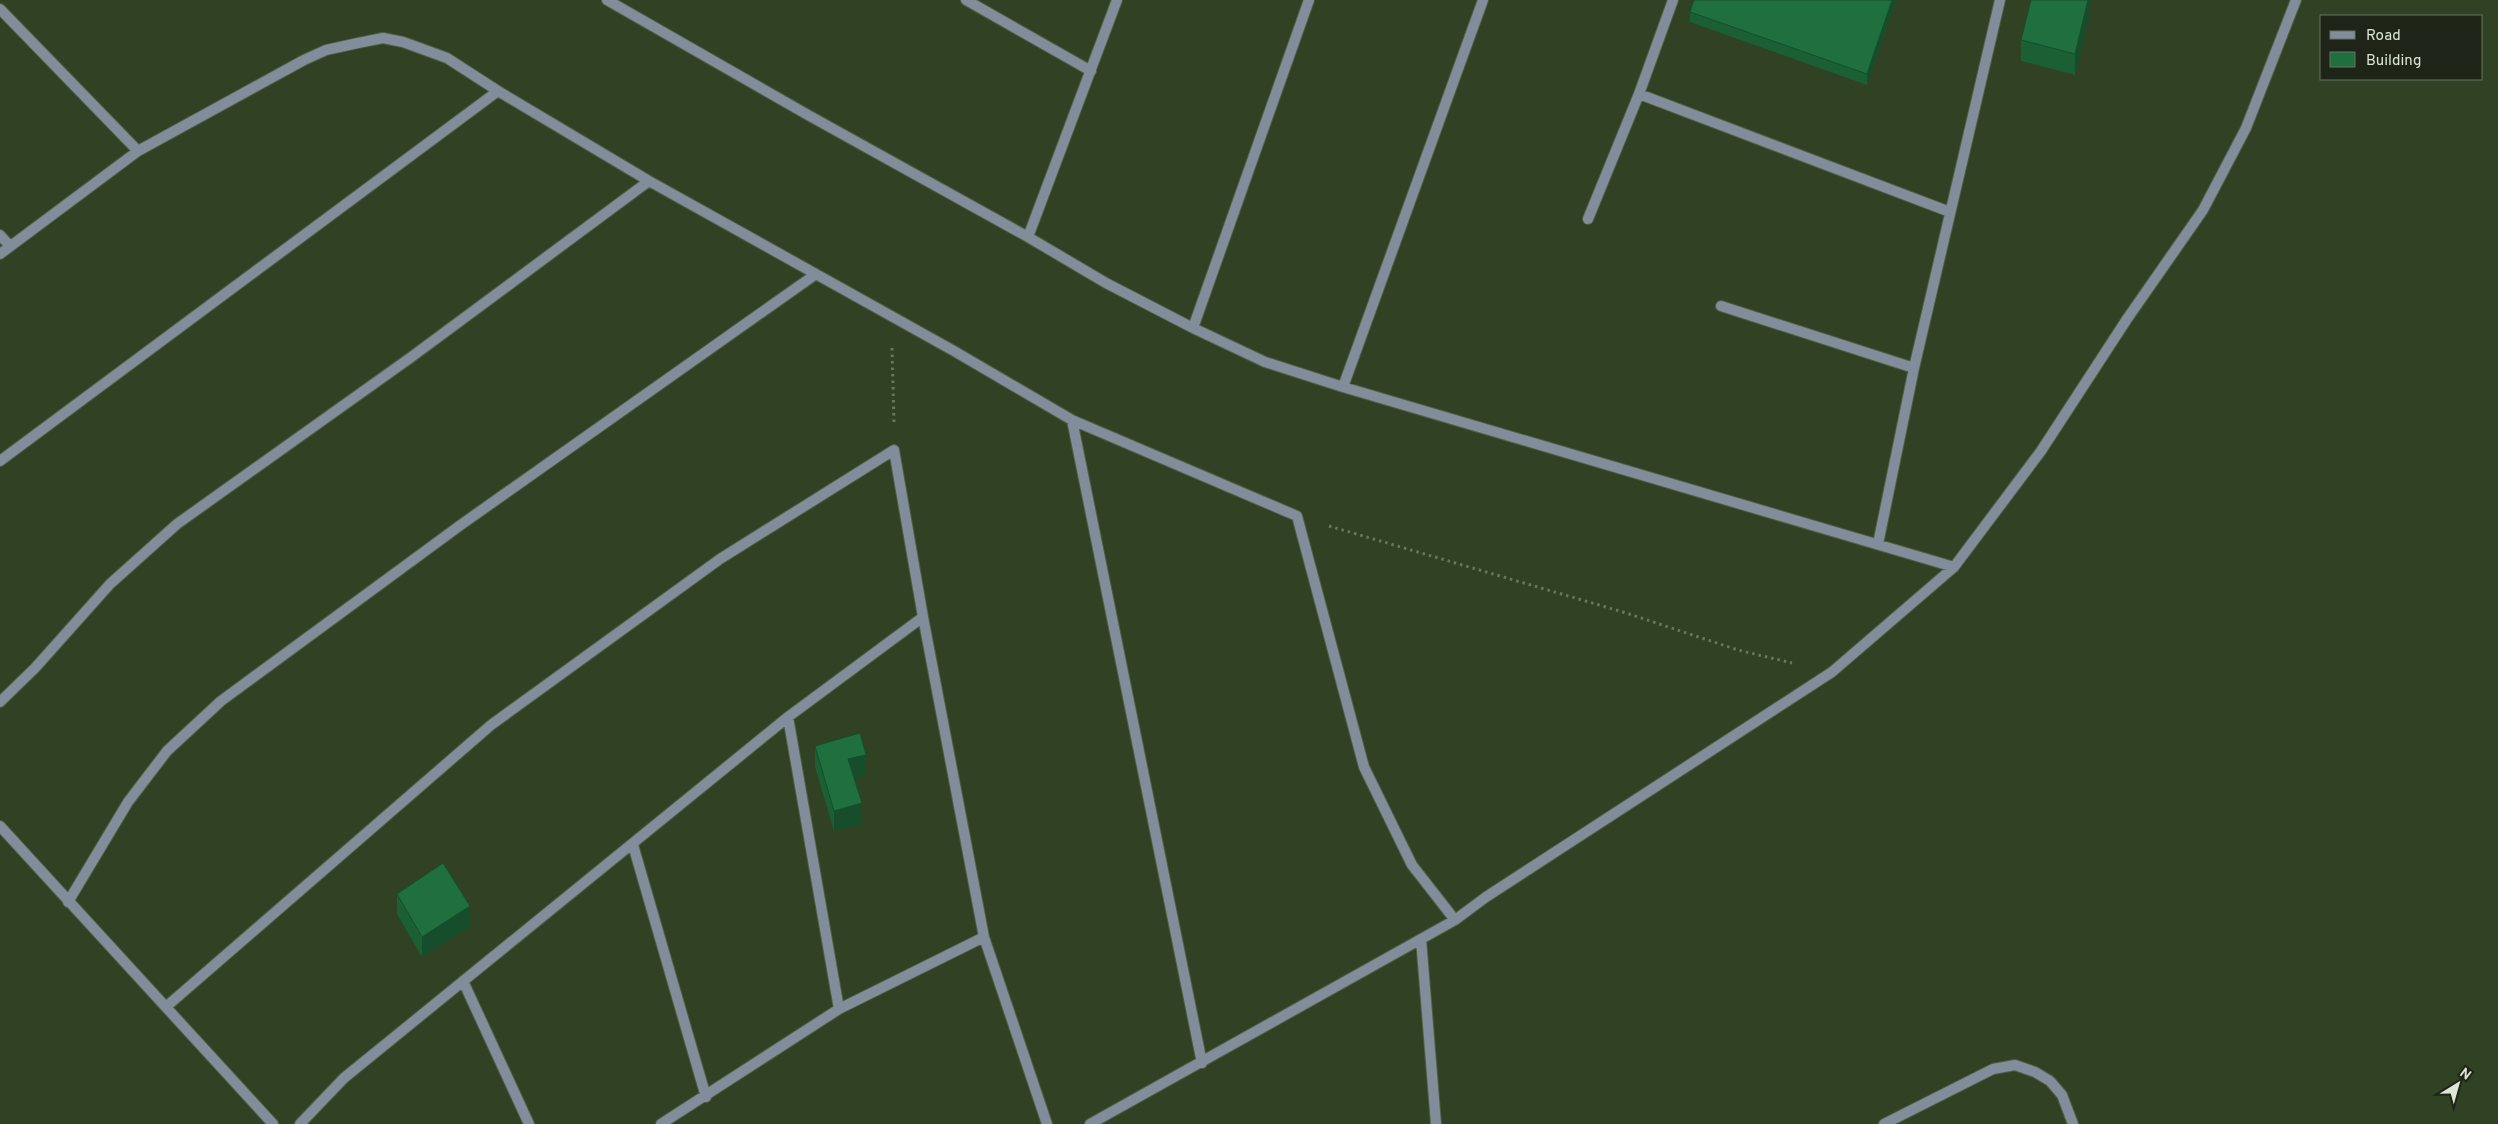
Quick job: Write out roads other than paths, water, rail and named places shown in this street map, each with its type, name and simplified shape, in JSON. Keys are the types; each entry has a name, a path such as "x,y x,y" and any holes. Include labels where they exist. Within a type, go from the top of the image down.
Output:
{"street":[{"path":"607,0 808,115 1028,237 1106,283 1193,328 1265,362 1343,387 1954,567"},
{"path":"966,0 1091,70"},
{"path":"1028,237 1117,0"},
{"path":"1193,328 1309,0"},
{"path":"1343,387 1483,0"},
{"path":"1588,219 1639,94 1673,0"},
{"path":"1878,544 1914,368 2000,0"},
{"path":"1090,1124 1455,920 1486,897 1832,672 1954,567 2042,451 2127,319 2204,210 2246,128 2296,0"},
{"path":"0,9 138,151"},
{"path":"0,254 138,151 326,50 383,38 404,42 447,58 498,91 649,181 954,351 1072,420 1297,516 1364,767 1412,865 1455,920"},
{"path":"0,461 498,91"},
{"path":"1639,94 1950,212"},
{"path":"0,702 35,668 110,584 177,524 410,358 649,181"},
{"path":"0,234 10,246"},
{"path":"68,902 128,802 167,751 220,701 462,524 816,274"},
{"path":"1721,306 1914,368"},
{"path":"1072,420 1202,1063"},
{"path":"167,1006 490,725 720,559 894,450 923,617 984,938 1046,1124"},
{"path":"300,1124 344,1078 788,717 923,617"},
{"path":"788,717 839,1009"},
{"path":"0,826 68,902 167,1006 273,1124"},
{"path":"632,845 706,1097"},
{"path":"661,1124 706,1097 839,1009 984,938"},
{"path":"1421,939 1436,1124"},
{"path":"464,981 529,1124"},
{"path":"1884,1124 1993,1069 2015,1065 2035,1072 2050,1081 2062,1095 2073,1124"}]}
